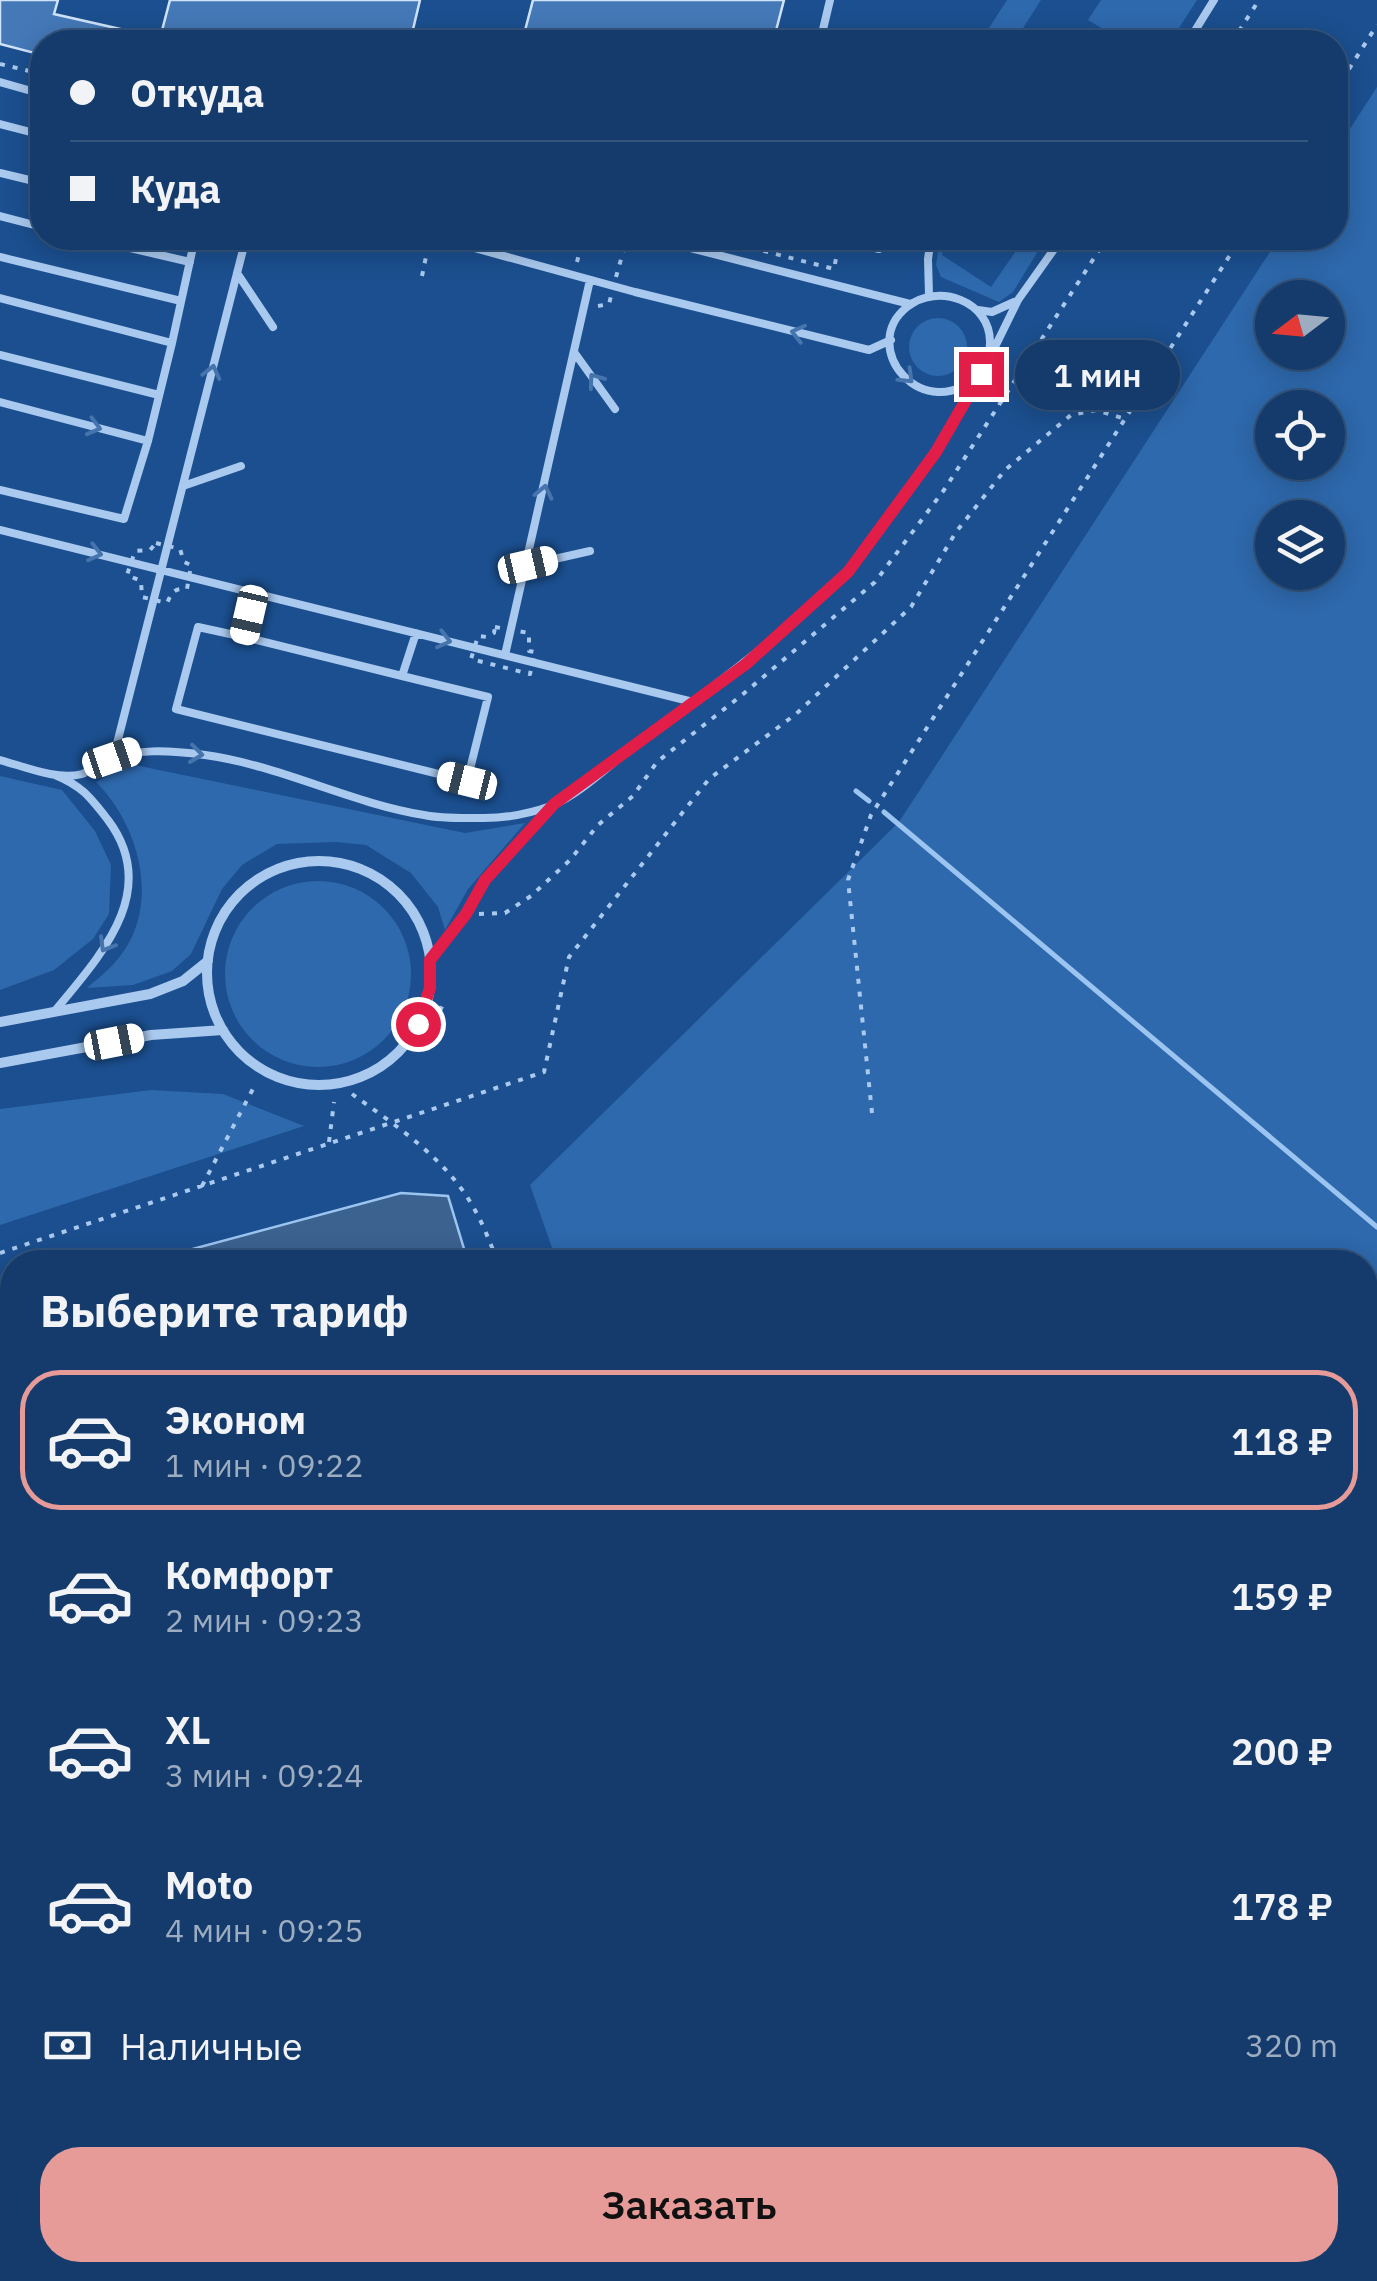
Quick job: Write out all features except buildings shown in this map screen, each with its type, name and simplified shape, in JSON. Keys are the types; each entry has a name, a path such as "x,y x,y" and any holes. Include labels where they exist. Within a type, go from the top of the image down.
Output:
{"street":[{"path":"318,860 359,868 394,889 419,922 430,960 427,1002 418,1024 398,1053 368,1073 334,1084 298,1083 276,1076 246,1057 223,1030 210,997 208,961 219,922 244,890 278,868 318,860"},
{"path":"0,1022 150,994 183,981 208,961"},
{"path":"0,1063 151,1035 223,1030"}],"lane":[{"path":"823,30 830,0"},
{"path":"1195,30 1214,0"},
{"path":"0,82 30,91"},
{"path":"0,124 30,132"},
{"path":"0,172 30,180"},
{"path":"0,216 30,224"},
{"path":"138,250 190,262"},
{"path":"0,490 124,518 148,441 192,250"},
{"path":"112,758 243,250"},
{"path":"479,250 868,350 891,340"},
{"path":"698,250 910,304"},
{"path":"929,250 930,296"},
{"path":"430,960 466,914 485,880 554,804 746,664 848,572 936,452 1018,300 1053,250"},
{"path":"0,257 181,301"},
{"path":"237,273 273,327"},
{"path":"506,655 590,280"},
{"path":"981,374 968,386 952,392 935,394 918,388 895,366 891,340 896,319 910,304 930,296 955,296 978,310 992,312 1018,300"},
{"path":"0,298 172,342"},
{"path":"978,310 989,326 988,360"},
{"path":"574,352 615,409"},
{"path":"0,355 159,394"},
{"path":"0,402 148,441"},
{"path":"183,486 242,466"},
{"path":"0,530 693,702"},
{"path":"528,565 590,551"},
{"path":"244,637 254,593"},
{"path":"198,627 244,637 488,697 467,781 176,709 198,627"},
{"path":"402,676 416,633"},
{"path":"51,773 82,774 112,758 150,749 216,756 424,816 489,818 554,804"},
{"path":"0,760 78,784 116,830 129,884 124,912 104,952 52,1014"}],"path":[{"path":"1240,30 1260,0"},
{"path":"1348,70 1377,25"},
{"path":"0,64 30,71"},
{"path":"422,276 430,250"},
{"path":"760,250 834,269 836,250"},
{"path":"872,1113 848,880 871,814 1233,250"},
{"path":"9,1250 544,1072 569,957 709,779 796,714 911,607 956,532 1005,470 1071,415 1096,410 1125,419"},
{"path":"427,1002 443,1008"},
{"path":"202,1186 255,1085"},
{"path":"352,1094 435,1159 473,1206 493,1250"},
{"path":"328,1144 334,1102"}],"shaded area":[{"path":"1007,0 1041,0 1022,30 988,30"},
{"path":"1101,0 1197,0 1178,30 1105,30 1088,20"},
{"path":"1377,87 1377,1250 553,1250 530,1185 899,822 1271,250 1348,250 1348,132"},
{"path":"938,250 943,250 942,255 991,287 1017,250 1039,250 1013,292 999,302 941,277 936,265"},
{"path":"938,318 958,327 967,347 958,367 938,376 918,367 909,347 918,327"},
{"path":"130,764 465,833 525,823 468,889 445,930 438,907 411,873 366,845 277,844 242,865 222,889 191,954 172,971 133,985 87,988 116,961 139,917 142,893 134,845 112,800 96,782"},
{"path":"0,776 62,790 95,831 111,865 109,914 93,939 54,970 0,990"},
{"path":"318,881 353,888 383,909 404,939 411,974 404,1009 383,1039 353,1060 318,1067 283,1060 253,1039 232,1009 225,974 232,939 253,909 283,888"},
{"path":"151,1090 223,1094 304,1126 0,1225 0,1109"},
{"path":"401,1193 448,1196 464,1250 189,1250"}],"waterway":[{"path":"856,791 869,801"},
{"path":"884,812 1377,1227"}],"route":[{"path":"418,1024 430,988 430,960 466,914 485,880 554,804 746,664 848,572 936,452 981,374"}]}
